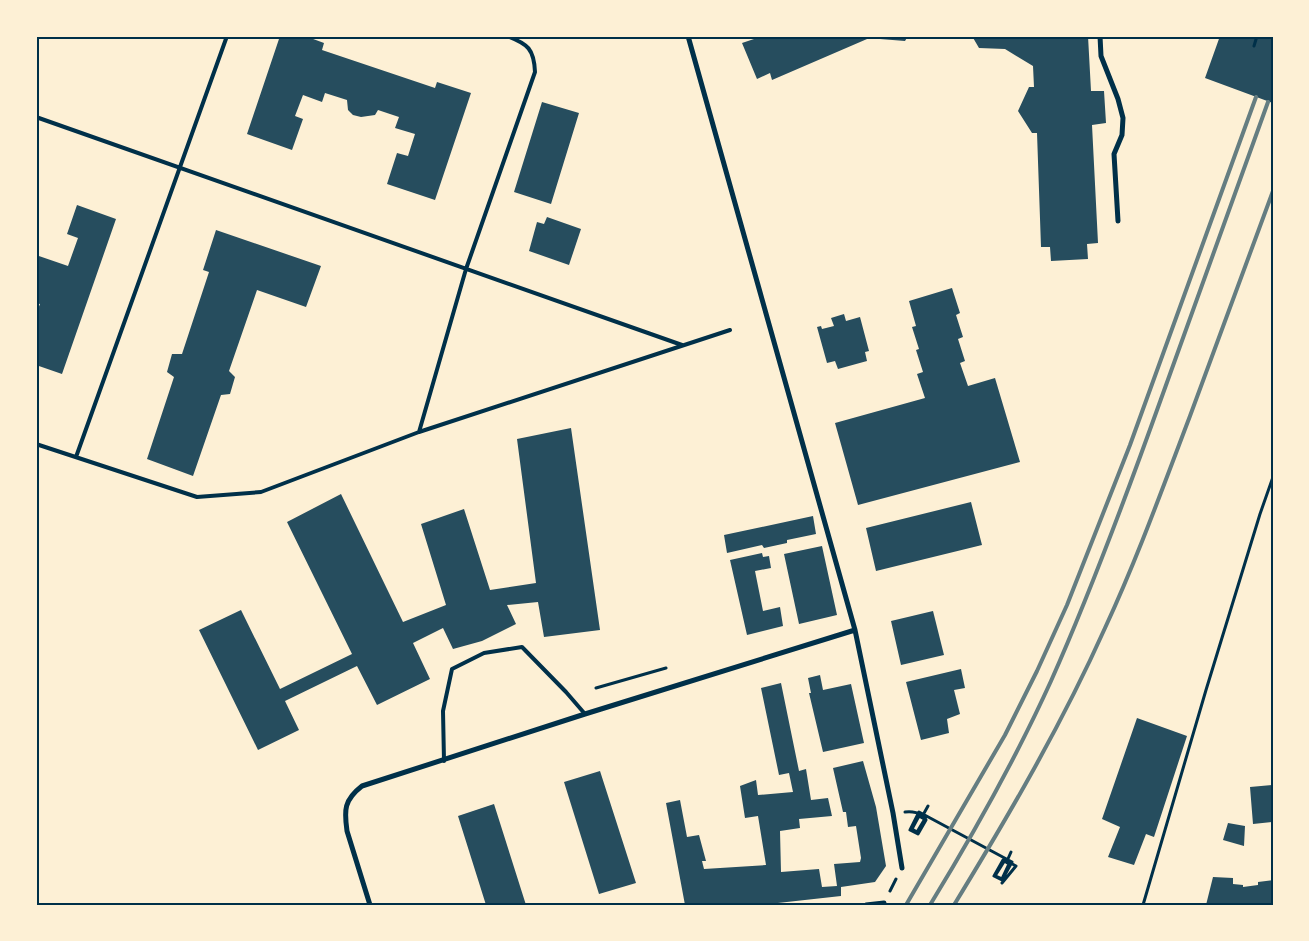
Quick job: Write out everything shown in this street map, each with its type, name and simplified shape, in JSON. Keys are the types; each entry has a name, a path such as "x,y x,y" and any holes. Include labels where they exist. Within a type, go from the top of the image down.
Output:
{"street":[{"path":"688,36 855,630 893,813 902,868"},
{"path":"1100,36 1101,56 1124,118 1122,135 1114,154 1118,221"},
{"path":"370,905 347,830 345,810 351,796 362,786 855,630"},
{"path":"866,905 884,903"}],"lane":[{"path":"76,457 227,36"},
{"path":"418,432 466,268 535,72 534,57 524,43 507,36"},
{"path":"36,117 684,345"},
{"path":"36,444 197,497 261,492 418,432 730,330"},
{"path":"444,761 443,711 452,669 484,653 522,647 585,714"}],"path":[{"path":"1254,46 1257,36"},
{"path":"1143,905 1206,690 1273,477"},
{"path":"596,688 666,668"},
{"path":"893,813 914,811 922,814 1009,861 1016,866 1002,883"},
{"path":"922,814 910,830 918,834 926,820 919,816 912,829 917,832 922,825 926,817 922,814"},
{"path":"1009,861 1002,880 994,876 1003,860 1009,864 1002,879 996,876 1000,868 1005,860 1009,861"},
{"path":"884,903 902,868"}],"building":[{"path":"280,36 305,36 324,43 322,50 435,88 437,82 471,93 435,200 387,184 397,153 408,156 415,134 395,128 399,117 378,110 375,115 361,117 353,115 348,110 347,100 325,93 322,102 303,95 295,116 303,119 292,150 247,134"},
{"path":"752,36 874,36 772,80 770,73 757,79 742,43 754,39"},
{"path":"878,36 908,36 905,41 880,39"},
{"path":"972,36 1088,36 1091,91 1104,91 1106,123 1092,125 1098,243 1087,244 1088,259 1051,261 1050,247 1041,247 1037,133 1032,133 1018,111 1029,87 1034,87 1033,66 1005,49 979,48"},
{"path":"1220,36 1273,36 1273,103 1205,78"},
{"path":"542,102 579,113 551,204 514,192"},
{"path":"77,205 116,219 62,374 36,365 36,314 40,304 36,303 36,255 68,266 78,238 67,234"},
{"path":"547,217 581,229 569,265 529,251 537,222 544,224"},
{"path":"216,230 321,266 306,307 257,290 229,371 235,377 230,394 221,395 193,476 147,459 174,377 167,372 172,354 182,354 209,272 203,270"},
{"path":"952,288 960,313 956,315 963,337 958,339 965,361 960,363 968,386 995,378 1020,462 858,505 835,423 925,398 917,374 923,372 916,350 919,349 912,327 916,326 909,301"},
{"path":"844,314 846,321 860,317 869,351 865,352 867,361 838,369 835,361 827,363 817,327 821,326 822,329 834,326 831,318"},
{"path":"571,428 600,630 544,637 538,602 507,605 516,624 482,641 453,649 443,628 413,643 430,679 377,705 357,666 285,701 299,730 258,750 199,630 241,610 280,689 352,654 287,522 341,494 403,622 446,605 421,524 464,509 490,590 536,583 517,439"},
{"path":"971,502 982,545 876,571 866,528"},
{"path":"813,516 816,534 787,540 787,543 764,548 762,545 727,553 724,535"},
{"path":"822,546 837,615 799,624 784,554"},
{"path":"762,553 763,557 769,556 771,568 755,571 763,611 780,607 783,626 747,635 730,560"},
{"path":"933,611 944,655 901,665 891,621"},
{"path":"961,669 965,688 954,690 960,714 947,719 949,733 921,740 906,682"},
{"path":"820,675 823,690 851,684 864,743 823,752 809,693 811,693 808,678"},
{"path":"781,683 799,771 806,769 811,800 828,798 832,816 799,819 800,828 780,831 781,872 819,869 822,887 837,886 834,864 860,862 856,826 848,827 846,812 843,812 833,768 863,761 876,807 886,866 875,882 841,887 841,896 759,905 685,905 666,803 680,800 687,837 699,835 706,861 702,861 704,869 766,865 758,816 745,818 740,786 756,780 758,795 793,792 789,773 779,775 761,688"},
{"path":"1137,718 1187,736 1154,837 1146,834 1134,865 1108,857 1120,827 1102,819"},
{"path":"600,771 636,883 599,894 564,782"},
{"path":"1273,785 1273,822 1253,824 1250,787"},
{"path":"494,804 526,905 486,905 458,816"},
{"path":"1228,823 1245,826 1244,846 1223,840"},
{"path":"1213,877 1233,878 1233,884 1243,885 1243,887 1273,880 1273,905 1206,905"}],"railway":[{"path":"906,905 1005,735 1067,605 1130,445 1256,97"},
{"path":"930,905 1009,767 1038,710 1066,646 1122,506 1268,102"},
{"path":"954,905 1015,803 1053,734 1117,602 1160,496 1273,191"}]}
